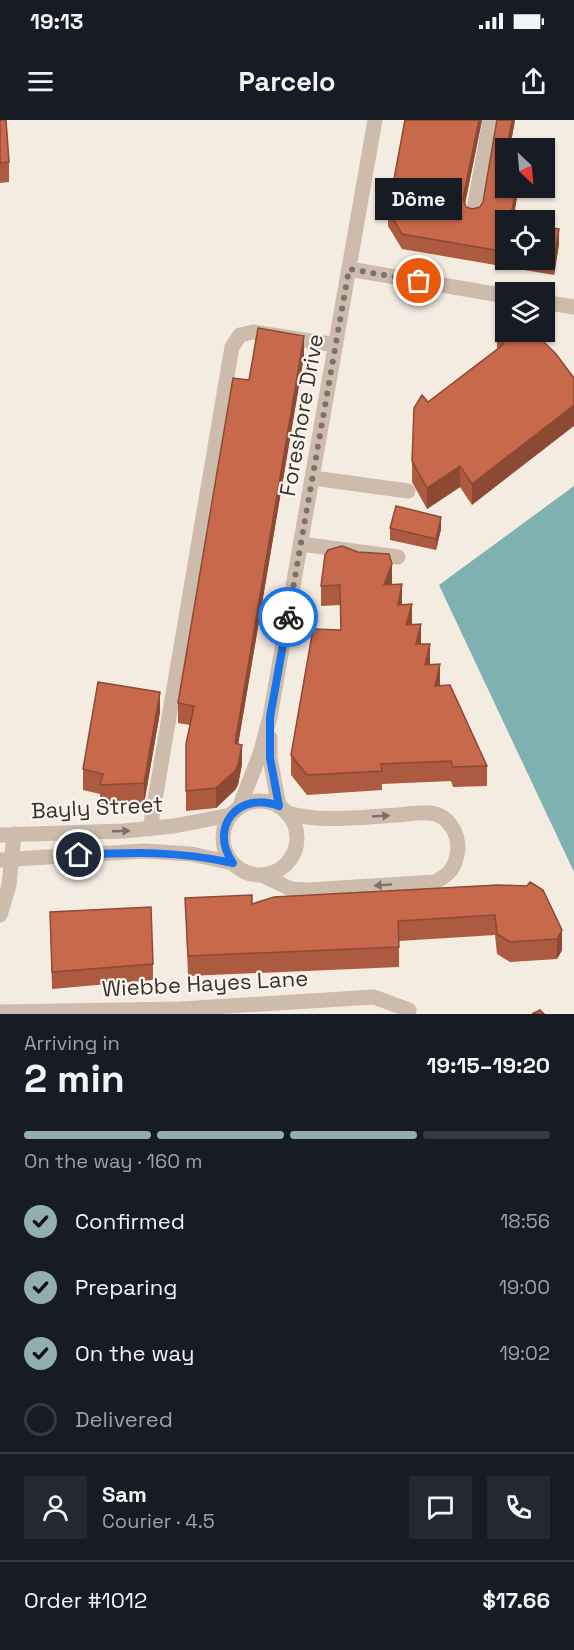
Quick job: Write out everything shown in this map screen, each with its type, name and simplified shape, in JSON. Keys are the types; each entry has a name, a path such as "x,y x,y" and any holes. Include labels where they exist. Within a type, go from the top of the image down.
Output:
{"street":[{"name":"Foreshore Drive","path":"235,812 260,754 270,717 375,120"},
{"path":"473,214 490,120"},
{"path":"349,269 495,294"},
{"path":"555,304 574,307"},
{"path":"150,829 232,347 240,335 253,332 336,345"},
{"path":"313,478 408,491"},
{"path":"301,544 398,557"},
{"name":"Foreshore Drive","path":"270,717 270,758 283,809"},
{"path":"258,801 322,819 432,813 449,823 457,834 459,847 450,874 435,882 308,890 291,889 262,875 252,874 233,863 224,845 226,824 235,812 258,801"},
{"path":"262,875 282,868 294,851 296,831 283,809"},
{"name":"Bayly Street","path":"7,834 150,829 235,812"},
{"path":"0,915 9,885 6,859 7,834"},
{"name":"Bayly Street","path":"6,859 144,851 191,854 233,863"},
{"name":"Wiebbe Hayes Lane","path":"0,1012 181,1009 374,997 409,1010"}],"water":[{"path":"574,486 574,872 439,585"}],"building":[{"path":"0,120 6,120 9,162 0,163"},
{"path":"405,120 479,120 463,198 466,207 472,209 480,207 483,202 497,120 512,120 509,138 495,138 495,198 514,198 512,210 495,210 495,250 402,234 388,211"},
{"path":"555,228 559,229 555,254"},
{"path":"258,328 304,336 235,743 242,745 235,771 216,788 186,791 186,744 194,706 178,703 233,378 249,380"},
{"path":"502,342 544,342 574,378 574,405 472,484 460,466 427,488 412,461 414,408 422,395 428,402 504,344"},
{"path":"396,506 441,517 436,539 390,528"},
{"path":"342,546 358,552 389,554 392,564 384,585 402,584 398,605 412,604 406,625 421,624 416,644 430,644 425,665 440,664 435,686 450,685 487,766 453,767 451,761 381,764 382,771 307,775 291,755 313,629 341,630 340,585 321,586 325,555 328,550"},
{"path":"98,682 160,692 144,783 100,785 103,774 83,769"},
{"path":"530,882 543,890 562,930 557,939 510,942 497,934 495,915 398,921 399,947 188,956 185,898 252,895 252,904 274,897 498,885 527,886"},
{"path":"151,907 153,964 52,972 50,912"},
{"path":"540,1010 544,1014 532,1014"}],"way so far":[{"path":"288,617 349,269 419,281"}],"place":[{"name":"Dôme","path":"419,281"}],"route":[{"path":"79,855 144,851 191,854 233,863 224,845 226,824 231,815 248,803 258,801 279,806 270,758 270,717 288,617"}]}
